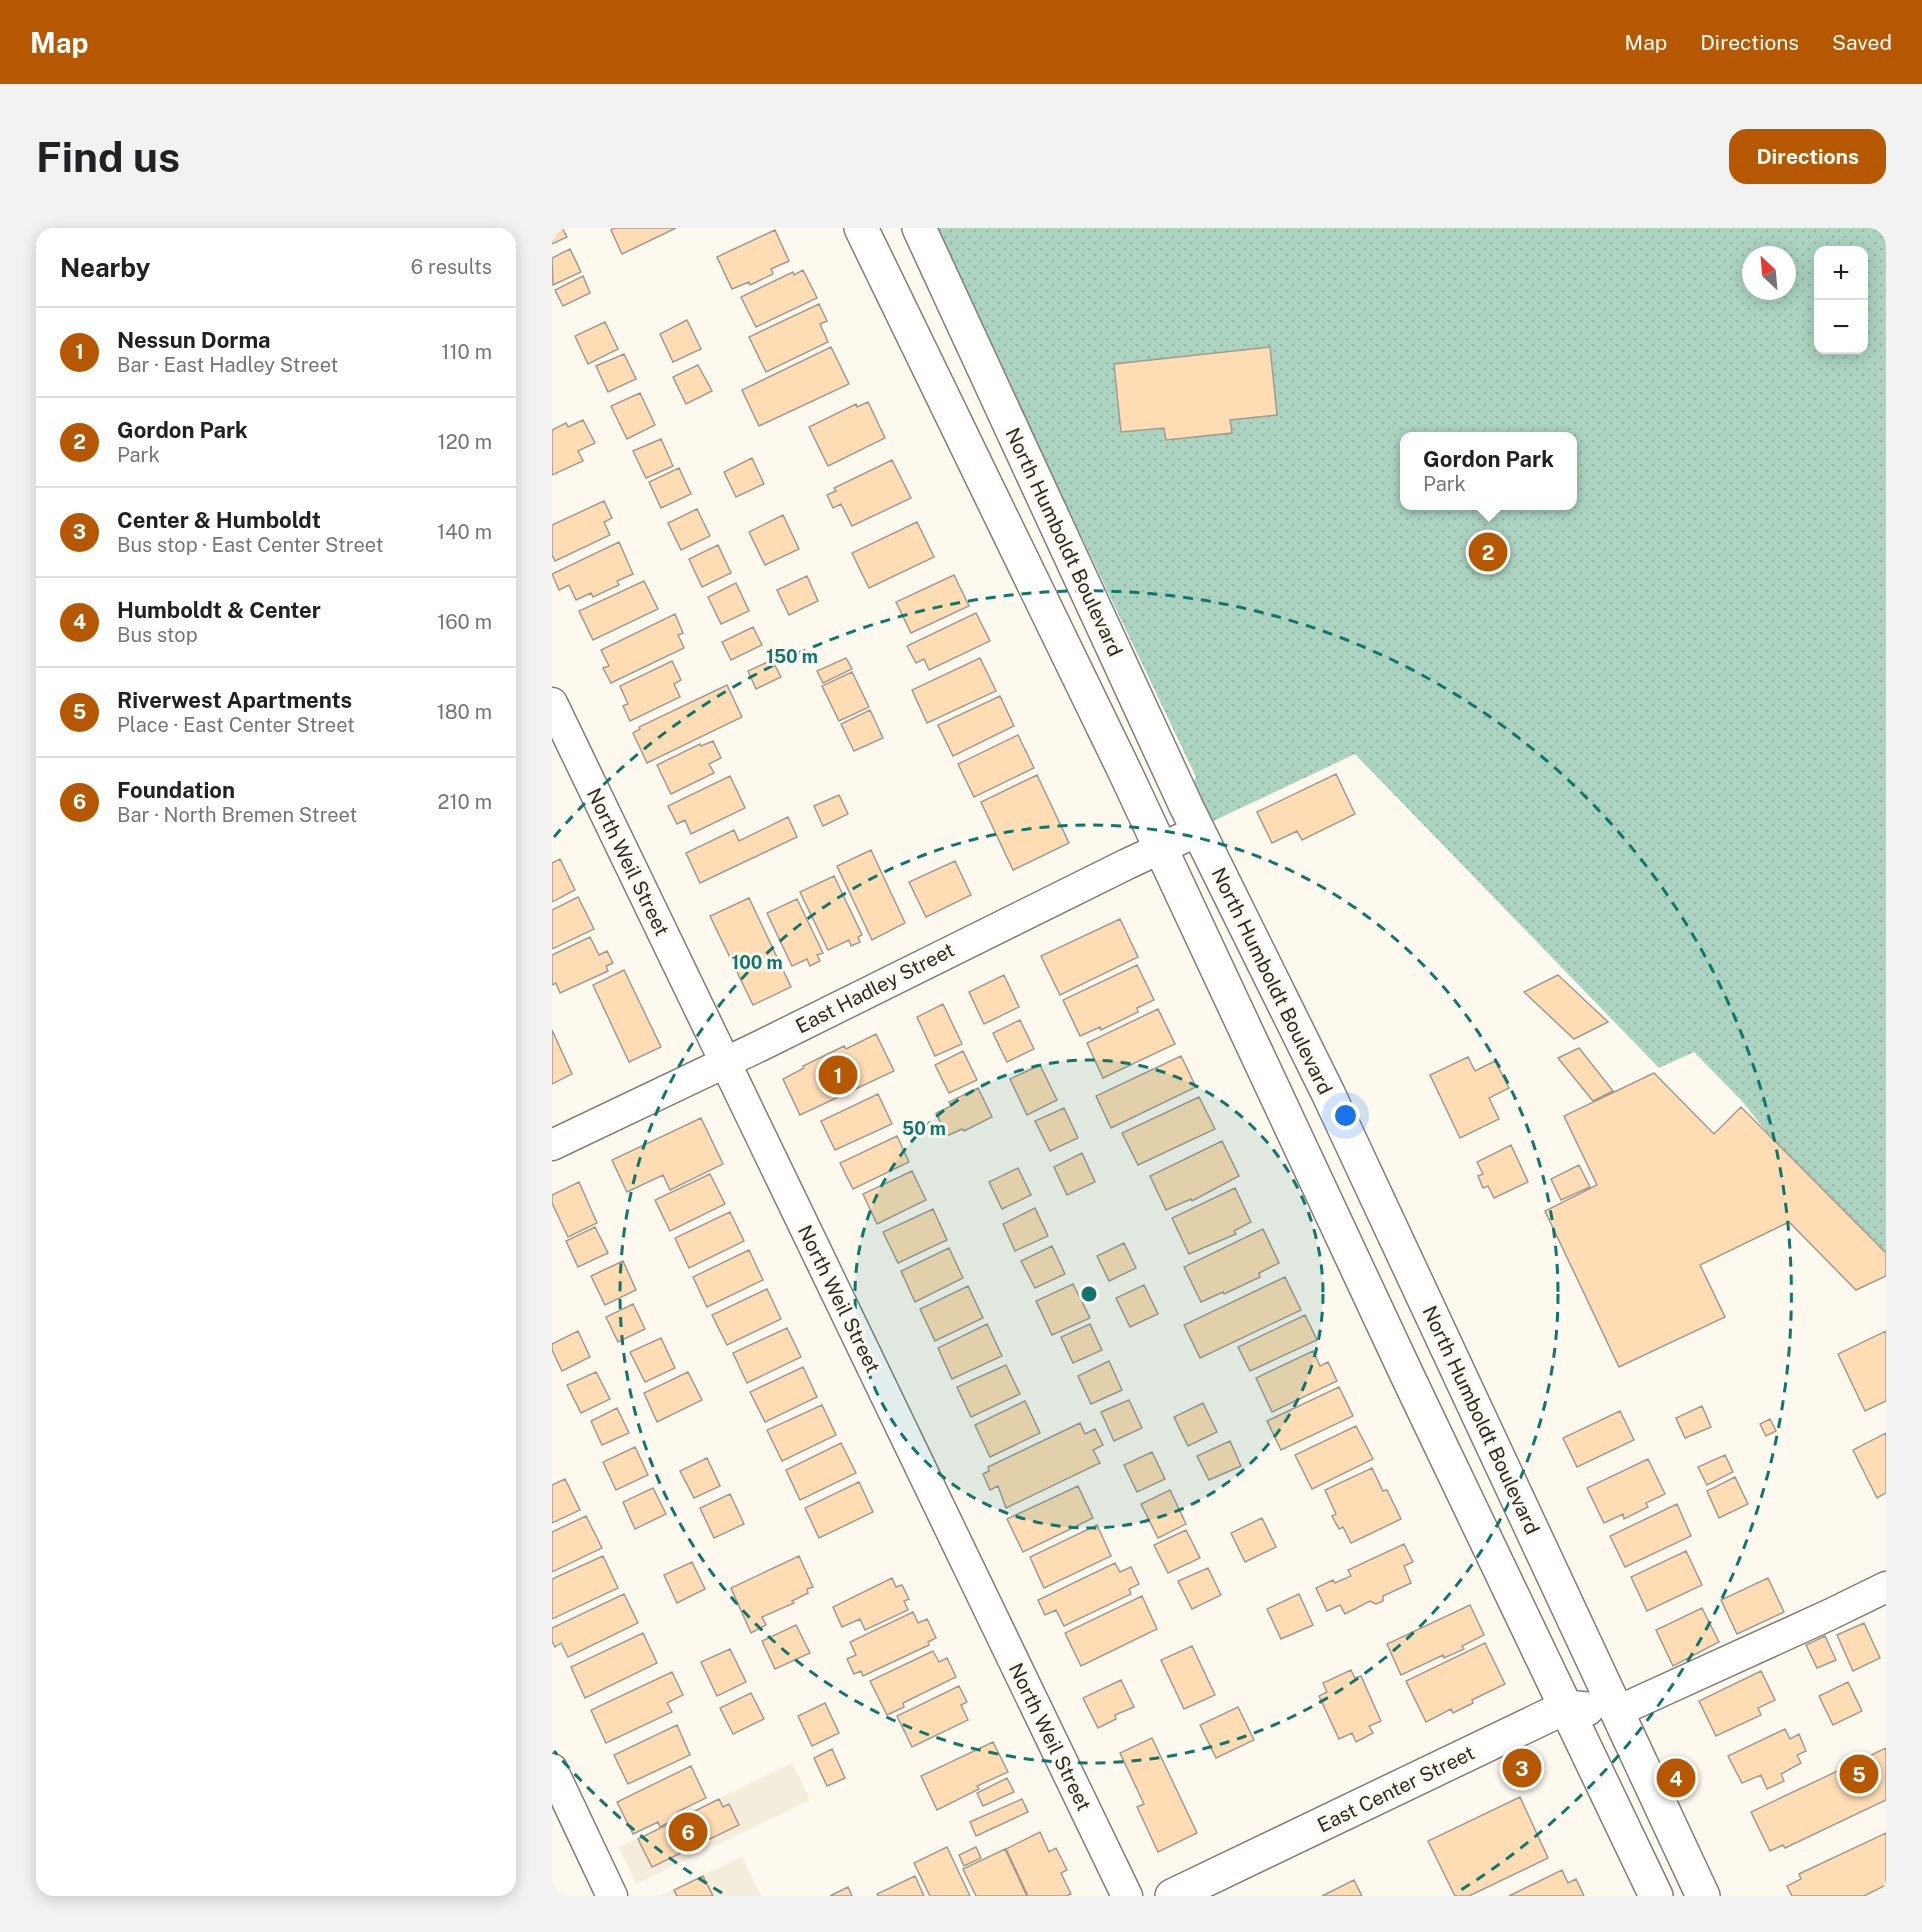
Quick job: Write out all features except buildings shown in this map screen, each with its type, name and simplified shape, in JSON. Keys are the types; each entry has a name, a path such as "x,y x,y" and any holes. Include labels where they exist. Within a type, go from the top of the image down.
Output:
{"main road":[{"path":"861,228 1161,848 1402,1365 1656,1896"},
{"name":"North Humboldt Boulevard","path":"919,228 1198,831 1328,1093 1703,1896"},
{"path":"1566,1707 1616,1712"},
{"name":"East Center Street","path":"1173,1896 1566,1707"}],"street":[{"name":"North Weil Street","path":"552,703 1126,1896"},
{"name":"East Hadley Street","path":"552,1145 1198,831"},
{"path":"1616,1712 1886,1587"},
{"path":"552,1769 612,1896"}],"shaded area":[{"path":"792,1763 810,1800 636,1884 619,1847"},
{"path":"742,1856 761,1896 660,1896"}],"green space":[{"path":"938,228 1886,228 1886,1260 1777,1145 1742,1101 1694,1052 1659,1068 1355,754 1209,823 1192,788 1196,777 956,273"}],"place":[{"name":"Gordon Park","path":"1488,552"},
{"name":"Nessun Dorma","path":"838,1075"},
{"name":"Center & Humboldt","path":"1522,1768"},
{"name":"Riverwest Apartments","path":"1859,1774"},
{"name":"Humboldt & Center","path":"1676,1778"},
{"name":"Foundation","path":"688,1832"}]}
